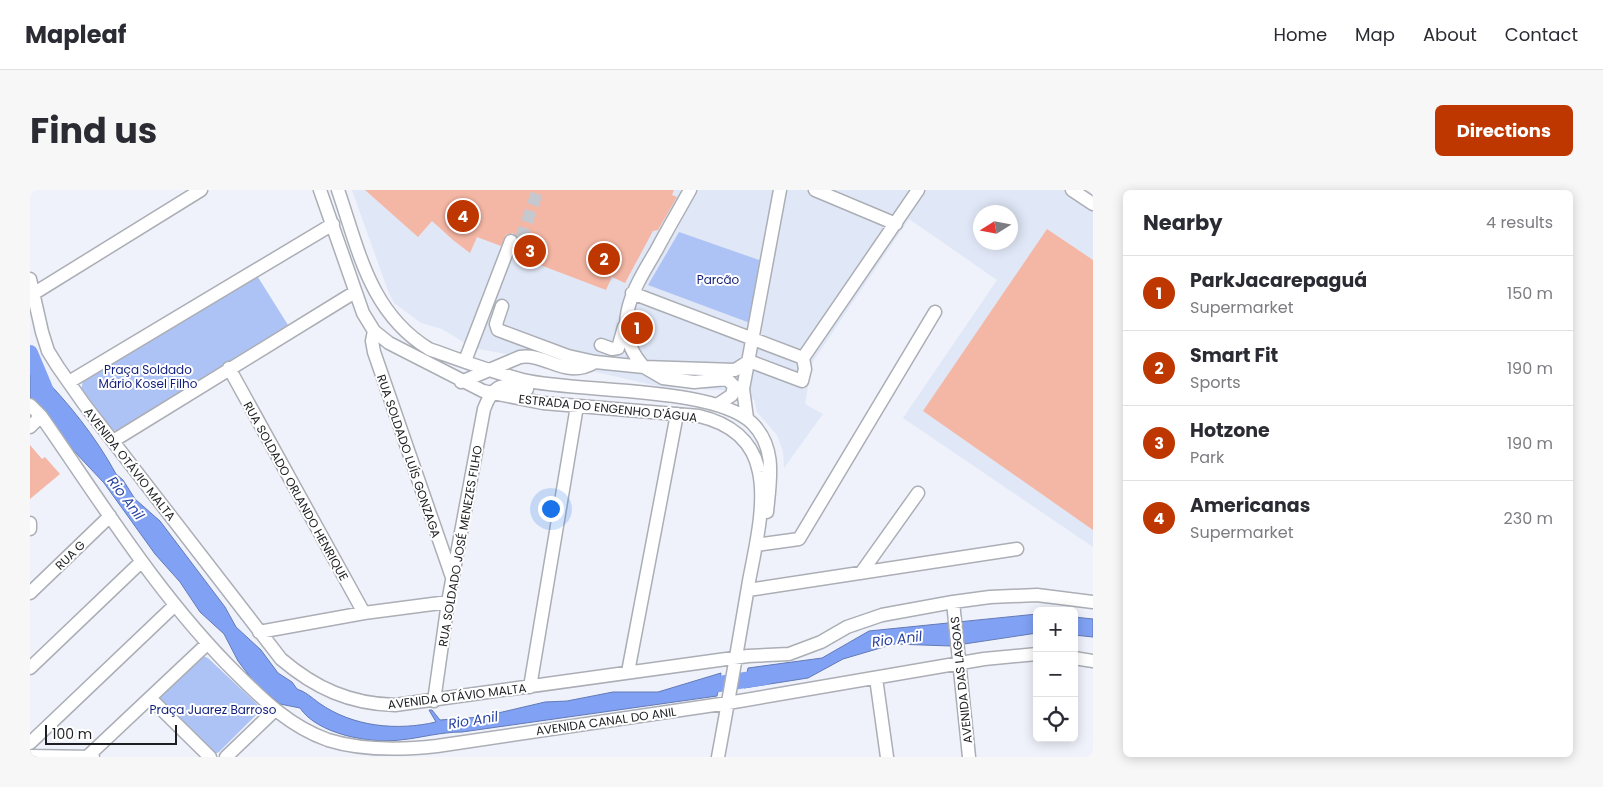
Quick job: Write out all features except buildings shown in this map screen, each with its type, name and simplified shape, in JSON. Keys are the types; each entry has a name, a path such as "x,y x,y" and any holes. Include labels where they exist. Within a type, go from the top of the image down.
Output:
{"street":[{"path":"34,294 201,190"},
{"name":"ESTRADA DO ENGENHO D'ÁGUA","path":"320,190 363,313 374,332 389,343 461,382 492,393 515,399 677,414 720,421 747,444 759,472 760,501 756,545 718,757"},
{"name":"ESTRADA DO ENGENHO D'ÁGUA","path":"338,190 369,279 390,316 408,334 429,349 523,380 598,390 689,398 732,410 747,418 764,438 771,464 766,519 756,545"},
{"path":"601,345 612,349 618,348 632,293 690,190"},
{"path":"747,418 743,389 750,361 780,190"},
{"path":"815,190 896,224"},
{"path":"802,358 918,190"},
{"path":"1072,190 1093,204"},
{"path":"69,382 333,224"},
{"path":"464,362 511,242"},
{"name":"AVENIDA OTÁVIO MALTA","path":"30,279 48,351 113,442 281,659 297,672 338,695 375,705 395,706 628,672 789,654 821,642 847,627 882,615 954,602 990,597 1037,595 1093,602"},
{"path":"113,442 229,368 355,292"},
{"path":"632,293 802,358"},
{"path":"502,306 496,324 498,330 568,356 596,362 735,370 750,361"},
{"path":"756,545 799,538 935,312"},
{"path":"626,315 630,348 644,366 663,378 694,382 727,380 734,386 732,395 717,405"},
{"name":"RUA SOLDADO LUÍS GONZAGA","path":"374,332 374,352 453,580"},
{"path":"461,382 520,357 527,356 562,368 585,368 596,362"},
{"path":"520,357 519,368 523,380"},
{"path":"750,361 802,381 805,369 802,358"},
{"name":"RUA SOLDADO ORLANDO HENRIQUE","path":"229,368 364,613"},
{"path":"492,393 498,387 509,385 560,392 598,390"},
{"name":"RUA SOLDADO JOSÉ MENEZES FILHO","path":"434,701 448,602 484,409 492,393"},
{"name":"AVENIDA CANAL DO ANIL","path":"30,405 41,416 141,562 174,606 207,644 274,711 307,730 336,742 365,747 410,749 876,678 958,658 1033,654"},
{"path":"530,687 577,406"},
{"path":"628,672 677,414"},
{"path":"30,427 41,416"},
{"path":"861,573 918,493"},
{"name":"RUA G","path":"30,594 110,516"},
{"path":"30,523 30,529"},
{"path":"748,590 1017,549"},
{"path":"30,668 141,562"},
{"path":"259,632 364,613 448,602"},
{"name":"AVENIDA DAS LAGOAS","path":"954,602 969,757"},
{"path":"30,744 174,606"},
{"path":"30,756 90,756 207,644"},
{"path":"1078,659 1093,661"},
{"path":"876,678 887,757"},
{"path":"150,698 210,757"},
{"path":"226,757 274,711"}],"shaded area":[{"path":"352,190 1087,190 1093,194 1093,547 903,418 997,280 909,219 812,363 805,404 823,414 784,468 783,451 777,435 757,412 754,400 737,391 662,387 551,362 473,348 442,329 421,323 394,303"}],"green space":[{"name":"Parcão","path":"679,232 762,261 750,323 648,285"},
{"name":"Praça Soldado Mário Kosel Filho","path":"256,274 288,325 118,430 113,431 108,427 81,392 83,379"},
{"name":"Praça Juarez Barroso","path":"203,656 208,658 257,704 259,709 257,714 219,752 213,755 160,699 161,695"}],"water":[{"path":"38,372 81,420 116,474 123,480 135,499 160,521 225,607 236,627 261,650 278,673 292,682 297,689 332,711 361,722 376,725 421,725 436,722 429,710 432,710 440,720 481,717 545,702 567,701 613,692 658,692 721,673 717,696 400,740 374,740 331,731 308,717 300,708 280,704 254,682 238,661 224,634 200,612 180,582 155,554 104,483 73,450 30,397 30,373 36,376"},
{"path":"1033,614 1033,634 951,646 894,644 843,659 808,678 744,688 748,668 822,658 869,631"},
{"path":"1078,617 1093,619 1093,637 1078,635"}],"waterway":[{"path":"30,353 46,391"},
{"name":"Rio Anil","path":"698,689 765,677"}],"tunnel":[{"path":"515,256 538,190"}],"place":[{"name":"Americanas","path":"463,216"},
{"name":"Hotzone","path":"530,251"},
{"name":"Smart Fit","path":"604,259"},
{"name":"ParkJacarepaguá","path":"637,328"}]}
